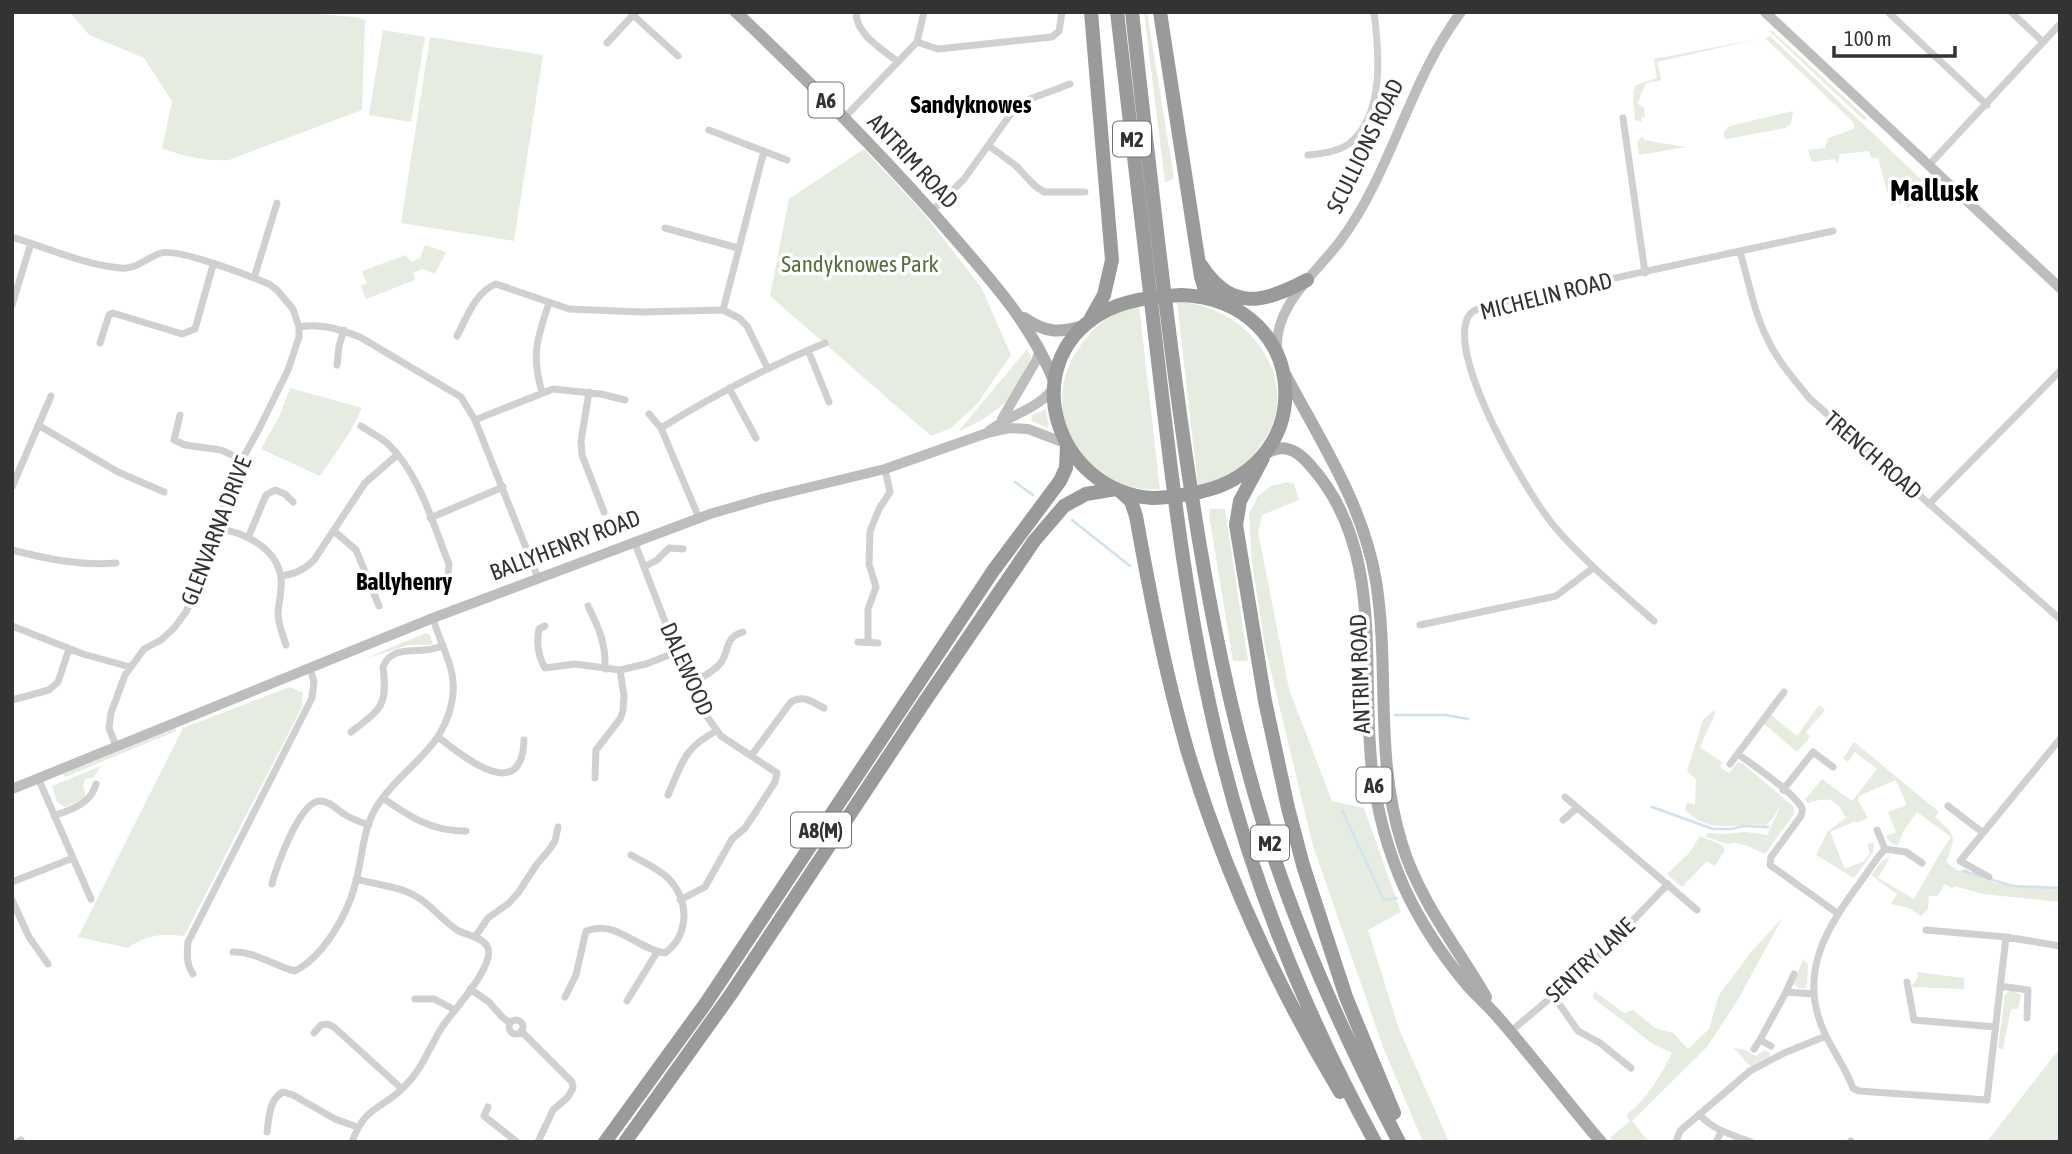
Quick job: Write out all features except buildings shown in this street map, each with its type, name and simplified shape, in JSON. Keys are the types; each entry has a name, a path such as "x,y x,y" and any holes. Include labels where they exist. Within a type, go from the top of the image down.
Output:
{"highway":[{"path":"1086,324 1104,295 1112,260 1091,12"},
{"name":"M2","path":"1117,12 1162,332 1170,469 1202,670 1221,753 1265,896 1306,1001 1375,1142"},
{"name":"M2","path":"1132,12 1154,265"},
{"path":"1160,12 1198,261 1205,290 1222,303"},
{"path":"1198,261 1217,285 1238,298 1249,300 1271,297 1302,285"},
{"name":"A6","path":"1182,295 1222,303 1262,329 1279,360 1285,388 1284,410 1278,432 1264,456 1242,476 1213,490 1163,498 1118,490 1088,471 1066,444 1055,408 1055,384 1063,356 1086,324 1109,309 1136,300 1182,295"},
{"name":"M2","path":"1162,332 1196,526 1236,723 1274,858 1334,1010 1399,1142"},
{"name":"A8(M)","path":"605,1142 706,1003 993,571 1060,481 1066,468 1066,444"},
{"path":"1264,456 1243,495 1236,525 1276,756 1321,926 1369,1055 1407,1142"},
{"path":"1118,490 1131,501 1136,516 1154,617 1172,693 1191,760 1226,859 1275,974 1369,1142"},
{"name":"A8(M)","path":"625,1142 731,994 921,706 1034,541 1064,506 1086,494 1118,490"}],"main road":[{"name":"ANTRIM ROAD","path":"736,12 844,118 932,211 1020,316 1040,349 1055,384"},
{"name":"SCULLIONS ROAD","path":"1279,360 1279,325 1302,285 1331,254 1355,218 1435,51 1461,12"},
{"path":"1765,12 2060,288"},
{"name":"SCULLIONS ROAD","path":"1222,303 1252,305 1268,302 1302,285"},
{"name":"ANTRIM ROAD","path":"1020,316 1043,329 1061,331 1086,324"},
{"path":"1001,422 1032,369 1040,349"},
{"name":"ANTRIM ROAD","path":"1279,360 1347,488 1368,542 1379,615 1385,760 1392,809 1402,846 1428,904 1496,1015"},
{"name":"BALLYHENRY ROAD","path":"986,433 1041,401 1055,384"},
{"name":"BALLYHENRY ROAD","path":"12,789 433,618 699,518 746,503 885,469 986,433 1009,428 1028,429 1066,444"},
{"name":"ANTRIM ROAD","path":"1264,456 1278,448 1298,453 1330,491 1355,547 1363,586 1372,767 1378,811 1405,888 1430,934 1468,986 1496,1015 1601,1142"}],"street":[{"path":"856,12 857,25 870,40 898,62"},
{"path":"844,118 917,42 924,12"},
{"path":"917,42 938,49 1052,37 1059,31 1062,12"},
{"path":"1308,155 1333,151 1349,144 1367,116 1373,100 1378,69 1374,12"},
{"path":"1888,12 1987,105"},
{"path":"2011,12 2043,42"},
{"path":"607,43 634,13 678,56"},
{"path":"1929,165 2060,24"},
{"path":"932,211 964,179 1015,108 1030,99 1070,84"},
{"path":"1623,118 1645,273"},
{"path":"709,130 787,160"},
{"path":"989,146 1015,165 1044,192 1085,192"},
{"path":"723,310 764,151"},
{"path":"254,278 277,203"},
{"path":"665,228 738,248"},
{"name":"MICHELIN ROAD","path":"1654,621 1593,568 1552,523 1518,475 1497,435 1477,387 1464,332 1468,318 1473,310 1833,231"},
{"path":"12,237 124,269 162,253 174,252 254,278 277,290 293,309 299,327 315,324 344,331 374,345 461,397 475,420 538,578"},
{"path":"12,305 31,243"},
{"name":"TRENCH ROAD","path":"1740,252 1757,315 1768,342 1783,365 1824,412 2060,619"},
{"path":"100,342 109,315 113,313 182,334 192,332 213,265"},
{"path":"457,336 479,296 488,287 496,285 510,287 569,309 723,310 739,318 747,326 767,367"},
{"path":"542,392 535,365 536,348 548,303"},
{"name":"GLENVARNA DRIVE","path":"117,747 109,728 111,713 130,667 144,649 162,640 186,612 216,544 225,500 242,459 288,370 299,337 299,327"},
{"path":"337,365 344,331"},
{"path":"661,428 767,367 825,344"},
{"path":"808,350 829,402"},
{"path":"1929,504 2060,371"},
{"path":"729,388 756,438"},
{"path":"475,420 553,389 589,392 625,400"},
{"path":"589,392 580,442 582,455 604,512"},
{"path":"12,487 51,396"},
{"path":"649,414 661,428 699,518"},
{"path":"180,415 174,440 185,445 220,450 242,459"},
{"path":"38,425 118,472 164,492"},
{"path":"360,426 381,438 397,455 422,496 449,564 448,575"},
{"path":"281,576 292,575 314,561 365,483 397,455"},
{"path":"868,642 868,609 876,587 869,564 870,531 890,492 885,469"},
{"path":"430,518 503,487"},
{"path":"248,538 270,491 285,494 293,502"},
{"path":"220,529 248,538 267,550 281,576 278,614 286,645"},
{"path":"334,531 356,550 379,606"},
{"name":"DALEWOOD","path":"634,541 689,684 716,731 777,773 775,782 745,828 732,839 705,887 681,900"},
{"path":"644,567 670,548 683,549"},
{"path":"12,550 79,564 116,563"},
{"path":"1420,625 1556,596 1593,568"},
{"path":"588,606 603,638 606,651 605,669"},
{"path":"233,952 254,955 295,971 314,957 332,933 356,879 369,825 383,798 434,744 452,703 452,666 433,618"},
{"path":"12,626 69,649 130,667"},
{"path":"545,626 539,629 537,640 539,659 545,668 575,664 620,670 646,664 677,652"},
{"path":"689,684 719,665 730,640 735,634 743,632"},
{"path":"858,642 878,643"},
{"path":"351,732 382,704 386,685 383,667 390,656 400,651 432,651 443,645"},
{"path":"12,700 49,690 58,682 69,649"},
{"path":"194,974 190,969 187,954 188,942 312,698 314,682 310,668"},
{"path":"595,778 596,750 623,711 620,670"},
{"path":"1730,764 1784,692"},
{"path":"751,756 791,702 797,698 804,698 824,708"},
{"path":"668,795 688,752 698,741 716,731"},
{"path":"438,737 479,766 503,773 517,769 520,765 524,740"},
{"path":"1989,877 1960,862 2060,739"},
{"path":"1783,790 1813,752 1833,767"},
{"path":"1738,754 1801,805 1801,816 1771,857 1770,865 1838,913"},
{"path":"38,778 90,900"},
{"path":"54,816 85,803 94,793 96,784"},
{"path":"1565,797 1696,906"},
{"path":"383,798 410,817 426,824 452,831 466,831"},
{"path":"272,884 282,853 306,809 313,803 321,801 369,825"},
{"path":"1948,806 1982,832"},
{"path":"1563,820 1577,808"},
{"path":"475,937 488,918 518,893 550,850 558,827"},
{"path":"1877,830 1885,849"},
{"path":"1885,849 1838,913 1821,945 1815,967 1814,994 1826,1036 1845,1067 1853,1088 1859,1091 1987,1100 2006,937"},
{"path":"1885,849 1906,852 1922,863"},
{"path":"565,997 576,975 586,931 605,928 657,952 665,953 683,930 685,920 681,900 669,879 631,855"},
{"path":"12,882 73,858"},
{"path":"352,1142 357,1127 367,1114 402,1089 422,1066 442,1027 489,957 488,947 475,937 458,930 418,897 403,890 356,879"},
{"name":"SENTRY LANE","path":"1510,1032 1592,963 1668,884"},
{"path":"12,900 15,915 48,964"},
{"path":"1926,930 2006,937 2060,946"},
{"path":"627,1001 657,952"},
{"path":"1754,1049 1794,974"},
{"path":"1907,982 1914,1020 1995,1027"},
{"path":"2000,986 2028,990 2027,1018"},
{"path":"470,989 489,1002 510,1023 518,1020 522,1025 521,1031 572,1082 573,1088 568,1097 553,1110 538,1142"},
{"path":"1786,992 1814,994"},
{"path":"1553,995 1578,1031 1600,1043 1631,1068"},
{"path":"415,999 434,999 455,1010"},
{"path":"314,1033 321,1025 328,1024 335,1028 402,1089"},
{"path":"1676,1142 1681,1131 1750,1071 1784,1052 1826,1036"},
{"path":"1760,1040 1771,1046"},
{"path":"267,1132 271,1107 277,1095 282,1092 357,1127"},
{"path":"488,1107 484,1116 517,1142"},
{"path":"1699,1114 1721,1132 1751,1142"},
{"path":"1716,1142 1721,1132"}],"green space":[{"path":"70,12 294,12 365,20 362,110 229,160 203,159 170,151 162,148 172,101 144,58 89,35"},
{"path":"1144,12 1147,12 1174,178 1165,183"},
{"path":"383,30 425,37 411,122 369,115"},
{"path":"1768,30 1772,31 1867,118 1864,120"},
{"path":"1770,36 1923,181 1923,197 1908,208 1904,202 1891,206 1878,158 1871,158 1869,151 1840,154 1838,163 1834,159 1812,162 1808,150 1825,148 1828,138 1854,129 1854,123 1765,38"},
{"path":"430,37 543,55 514,241 401,223"},
{"path":"1758,39 1657,62 1661,80 1646,83 1637,104 1644,107 1645,117 1641,118 1641,122 1635,120 1633,92 1636,85 1657,78 1654,59"},
{"path":"1793,111 1791,124 1785,128 1724,138 1724,131 1730,126"},
{"path":"1642,136 1644,140 1686,147 1639,155 1637,142"},
{"name":"Sandyknowes Park","path":"864,149 924,214 981,287 1011,355 977,404 951,428 931,436 770,296 789,199"},
{"path":"425,245 446,252 435,274 423,269 413,273 415,280 366,299 361,286 367,283 362,271 406,255 411,262 420,258"},
{"path":"1177,302 1203,306 1227,316 1247,332 1263,351 1274,373 1277,397 1273,422 1248,461 1234,473 1198,486"},
{"path":"1139,305 1160,489 1130,487 1104,476 1084,460 1070,438 1063,413 1063,386 1072,360 1089,335 1110,316"},
{"path":"1027,349 1031,357 1009,400 982,420 958,432"},
{"path":"290,388 362,408 350,432 320,476 261,449 280,415"},
{"path":"1046,409 1049,428 1031,421 1032,415"},
{"path":"1288,482 1294,484 1299,500 1262,515 1258,532 1289,689 1332,801 1364,808 1401,912 1368,930 1399,1029 1449,1142 1423,1142 1383,1047 1313,846 1265,647 1252,563 1249,514 1258,496 1271,486"},
{"path":"1210,509 1225,509 1248,661 1233,661"},
{"path":"426,633 430,635 433,645 409,645 364,659"},
{"path":"290,687 303,693 302,707 184,936 155,936 128,948 78,937 183,728"},
{"path":"1819,705 1825,710 1806,732 1810,737 1797,752 1764,724 1771,715 1797,736"},
{"path":"1714,710 1715,714 1701,750 1722,762 1720,767 1729,773 1738,762 1742,763 1794,807 1794,814 1765,854 1748,846 1728,844 1706,837 1707,833 1745,832 1768,835 1780,805 1766,825 1714,825 1704,823 1685,810 1687,802 1695,805 1696,779 1687,771 1703,720"},
{"path":"176,728 176,731 65,777 63,774"},
{"path":"1854,742 1939,812 1935,817 1951,833 1953,841 1946,862 1958,871 1966,869 1977,876 1999,883 2060,887 2060,902 1983,894 1954,886 1953,889 1945,884 1937,896 1929,896 1928,909 1921,916 1909,908 1891,904 1897,894 1871,875 1882,861 1890,857 1878,878 1914,899 1951,837 1917,812 1904,830 1898,845 1890,841 1886,836 1896,832 1888,812 1907,805 1896,780 1859,796 1858,800 1868,818 1830,832 1845,869 1864,861 1870,853 1867,844 1874,842 1873,852 1854,878 1816,855 1828,831 1846,818 1832,801 1808,803 1805,800 1822,779 1852,801 1877,769 1855,752 1848,762 1843,758"},
{"path":"101,766 94,777 85,779 83,785 86,798 65,807 57,802 52,786"},
{"path":"1700,836 1722,845 1725,850 1715,866 1707,861 1682,887 1667,874 1689,853"},
{"path":"1783,917 1737,1001 1707,1047 1632,1121 1649,1142 1614,1142 1610,1138 1630,1121 1626,1115 1652,1087 1672,1053 1653,1044 1593,998 1594,991 1624,1013 1633,1010 1655,1028 1673,1033 1688,1049 1709,1029 1719,995 1752,951"},
{"path":"1803,959 1808,964 1807,984 1805,988 1798,988 1794,983"},
{"path":"1917,972 1964,978 1964,989 1911,987 1918,978"},
{"path":"2011,990 2021,995 2018,1009 2011,1009 2003,1049 1998,1048 2005,994"},
{"path":"1734,1048 1743,1049 1756,1056 1764,1050 1770,1053 1770,1056 1751,1067"},
{"path":"2060,1048 2060,1142 1987,1142 1989,1139"}],"waterway":[{"path":"1015,482 1033,495"},
{"path":"1072,520 1130,566"},
{"path":"1395,715 1445,715 1468,719"},
{"path":"1652,807 1713,829 1768,827"},
{"path":"1342,810 1384,900 1397,898"},
{"path":"1963,871 2013,886 2060,888"}],"district":[{"name":"Sandyknowes","path":"971,104"},
{"name":"Mallusk","path":"1934,190"},
{"name":"Ballyhenry","path":"404,581"}]}
